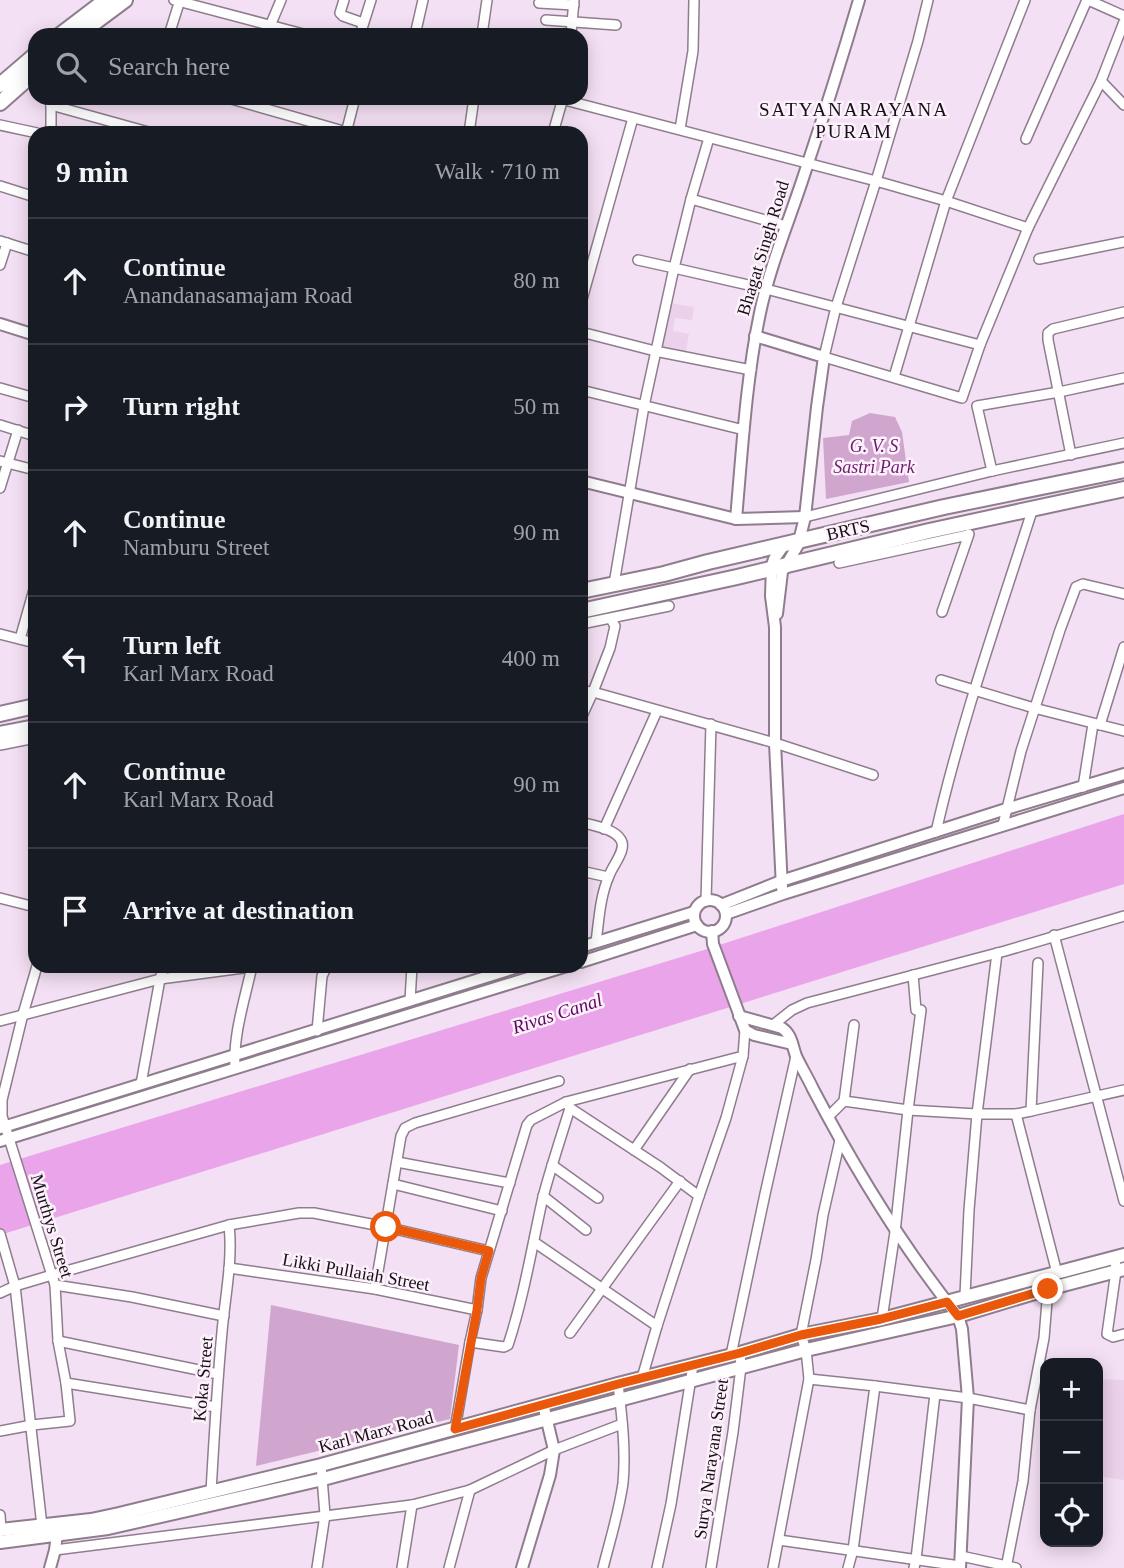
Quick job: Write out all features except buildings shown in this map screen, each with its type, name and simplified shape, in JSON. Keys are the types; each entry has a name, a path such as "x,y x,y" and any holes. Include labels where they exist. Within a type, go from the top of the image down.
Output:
{"main road":[{"path":"70,28 106,0"},
{"path":"87,28 125,0"},
{"path":"0,85 28,61"},
{"path":"0,103 28,78"},
{"path":"588,590 944,507 1124,470"},
{"name":"BRTS","path":"588,609 1124,489"},
{"path":"0,714 28,708"},
{"path":"0,734 28,728"},
{"name":"Karl Marx Road","path":"0,1534 41,1525 58,1530 321,1465 801,1335 881,1319 1120,1256"},
{"name":"Karl Marx Road","path":"0,1534 108,1528 323,1479 806,1350 958,1316 1120,1270"}],"street":[{"path":"171,28 178,0 278,28"},
{"path":"270,26 281,0"},
{"path":"344,0 340,13 363,23"},
{"path":"362,28 371,0"},
{"path":"417,28 423,0"},
{"path":"483,28 487,0"},
{"path":"680,129 693,51 694,0"},
{"name":"Bhagat Singh Road","path":"736,519 755,336 766,289 859,0"},
{"path":"778,567 796,549 799,541 805,517 824,357 836,307 918,41 928,0"},
{"path":"894,377 946,201 1025,0"},
{"path":"1026,139 1087,0 1124,16"},
{"path":"539,4 574,3 572,28"},
{"path":"546,20 616,25"},
{"path":"755,336 961,398 1028,228 1101,81 1124,22"},
{"path":"1101,81 1124,104"},
{"path":"51,105 51,126"},
{"path":"61,105 129,126"},
{"path":"252,105 323,126"},
{"path":"349,126 353,105"},
{"path":"470,126 473,105"},
{"path":"555,126 559,105"},
{"path":"586,105 876,181 1028,228"},
{"path":"588,278 633,118"},
{"path":"0,125 28,131"},
{"path":"614,584 655,351 691,199 709,138"},
{"path":"0,186 28,195"},
{"path":"691,199 786,226"},
{"path":"0,265 3,242 28,249"},
{"path":"1040,258 1124,242"},
{"path":"638,260 766,289 980,345"},
{"path":"1071,455 1048,333 1053,329 1124,312"},
{"path":"0,324 28,333"},
{"path":"588,334 655,351 751,370"},
{"path":"992,471 977,406 1124,378"},
{"path":"0,388 28,396"},
{"path":"588,392 744,430"},
{"path":"0,425 28,434"},
{"path":"0,488 4,463 18,430"},
{"path":"588,483 736,519 805,517 992,471 1124,443"},
{"path":"4,463 28,468"},
{"path":"936,832 976,690 1033,508"},
{"path":"942,612 974,521"},
{"path":"839,563 968,536"},
{"path":"783,894 775,743 775,627 781,575 774,559 784,545"},
{"path":"1003,825 1034,708 1076,587 1083,584 1124,594"},
{"path":"588,622 669,606"},
{"path":"20,639 28,611"},
{"path":"588,703 614,634 615,626 611,619"},
{"path":"0,634 28,641"},
{"path":"1083,787 1097,724 1124,647"},
{"path":"941,680 1124,731"},
{"path":"588,692 711,724 873,775"},
{"path":"604,829 657,710"},
{"path":"706,901 711,724"},
{"path":"0,745 28,739"},
{"path":"723,910 781,881 1124,774"},
{"path":"723,910 783,894 1124,788"},
{"path":"588,824 613,833 621,840 623,848 608,877 596,942"},
{"path":"588,873 608,877"},
{"path":"0,898 28,905"},
{"path":"706,901 713,901 723,910 725,919 720,928 712,931 703,930 697,925 694,916 699,904 706,901"},
{"path":"588,945 694,912"},
{"path":"773,1025 792,1010 807,1003 1124,916"},
{"path":"588,960 697,925"},
{"path":"642,1378 726,1118 743,1056 745,1030 713,944 712,931"},
{"path":"1054,935 1124,1201"},
{"path":"965,1296 977,1114 997,953"},
{"path":"1031,1111 1038,962"},
{"name":"Murthys Street","path":"32,1425 70,1421 58,1341 55,1285 15,1158 4,1140 2,1127 2,1101 35,973"},
{"path":"141,1084 162,973"},
{"path":"0,1021 188,973"},
{"path":"235,1068 234,1055 251,973"},
{"path":"317,1031 324,973"},
{"path":"410,1001 412,973"},
{"path":"2,1127 317,1031 494,973"},
{"path":"4,1140 544,973"},
{"path":"881,1319 895,1232 918,1010 914,975"},
{"path":"738,1013 788,1032 796,1056 828,1117 895,1232 958,1316 962,1329 968,1398 960,1563"},
{"path":"828,1117 844,1101 854,1025"},
{"path":"745,1030 754,1035 792,1044"},
{"path":"455,1429 481,1278 527,1125 531,1120 568,1105 743,1056"},
{"name":"Surya Narayana Street","path":"711,1568 741,1367 735,1354 765,1194 796,1056"},
{"path":"635,1150 690,1069"},
{"path":"375,1289 401,1136 405,1128 559,1081"},
{"path":"844,1101 908,1110 1016,1114 1124,1090"},
{"path":"568,1105 699,1196"},
{"path":"470,1342 504,1347 508,1345 543,1196 568,1105"},
{"path":"779,1540 853,1550 915,1564 960,1563 1010,1567 1030,1410 1044,1338 1048,1289 1057,1273 1016,1114"},
{"path":"773,1568 809,1379 806,1350 801,1335 823,1216 841,1140"},
{"path":"397,1162 510,1183"},
{"path":"552,1165 598,1198"},
{"path":"570,1333 680,1181"},
{"path":"393,1184 502,1211"},
{"path":"543,1196 586,1230"},
{"path":"0,1293 52,1275 229,1225 299,1213 314,1213 386,1227 489,1251"},
{"name":"Koka Street","path":"211,1492 218,1374 231,1242 229,1225"},
{"path":"0,1234 15,1286 41,1525"},
{"path":"534,1242 657,1326"},
{"path":"1120,1256 1120,1270 1107,1334 1113,1337 1124,1334"},
{"name":"Likki Pullaiah Street","path":"229,1268 375,1289 477,1310"},
{"path":"55,1285 224,1316"},
{"path":"58,1341 218,1374"},
{"path":"657,1568 671,1504 693,1365"},
{"path":"809,1379 968,1398 1030,1410"},
{"path":"66,1383 216,1407"},
{"path":"603,1568 619,1507 623,1479 618,1384"},
{"path":"848,1568 853,1550 875,1386"},
{"path":"915,1564 935,1394"},
{"path":"522,1568 550,1475 554,1450 543,1404"},
{"path":"55,1550 412,1505 470,1490 554,1450 622,1424"},
{"path":"0,1431 32,1425"},
{"path":"317,1568 325,1515 321,1465"},
{"path":"449,1568 470,1490"},
{"path":"402,1568 412,1505"},
{"path":"0,1515 0,1534"},
{"path":"50,1568 58,1530"}],"shaded area":[{"path":"664,302 694,307 692,320 675,318 673,331 689,334 686,351 656,346"},
{"path":"1103,1379 1124,1380 1124,1480 1103,1477"}],"green space":[{"name":"G. V. S Sastri Park","path":"870,413 895,417 902,432 909,482 826,499 823,438 849,435 852,421"},
{"path":"271,1305 459,1345 450,1419 256,1466"}],"water":[{"name":"Rivas Canal","path":"1124,814 1124,884 0,1235 0,1165 704,950"}],"district":[{"name":"SATYANARAYANA PURAM","path":"854,120"}],"route":[{"path":"386,1227 489,1251 481,1278 455,1429 801,1335 947,1302 958,1316 1048,1289"}]}
